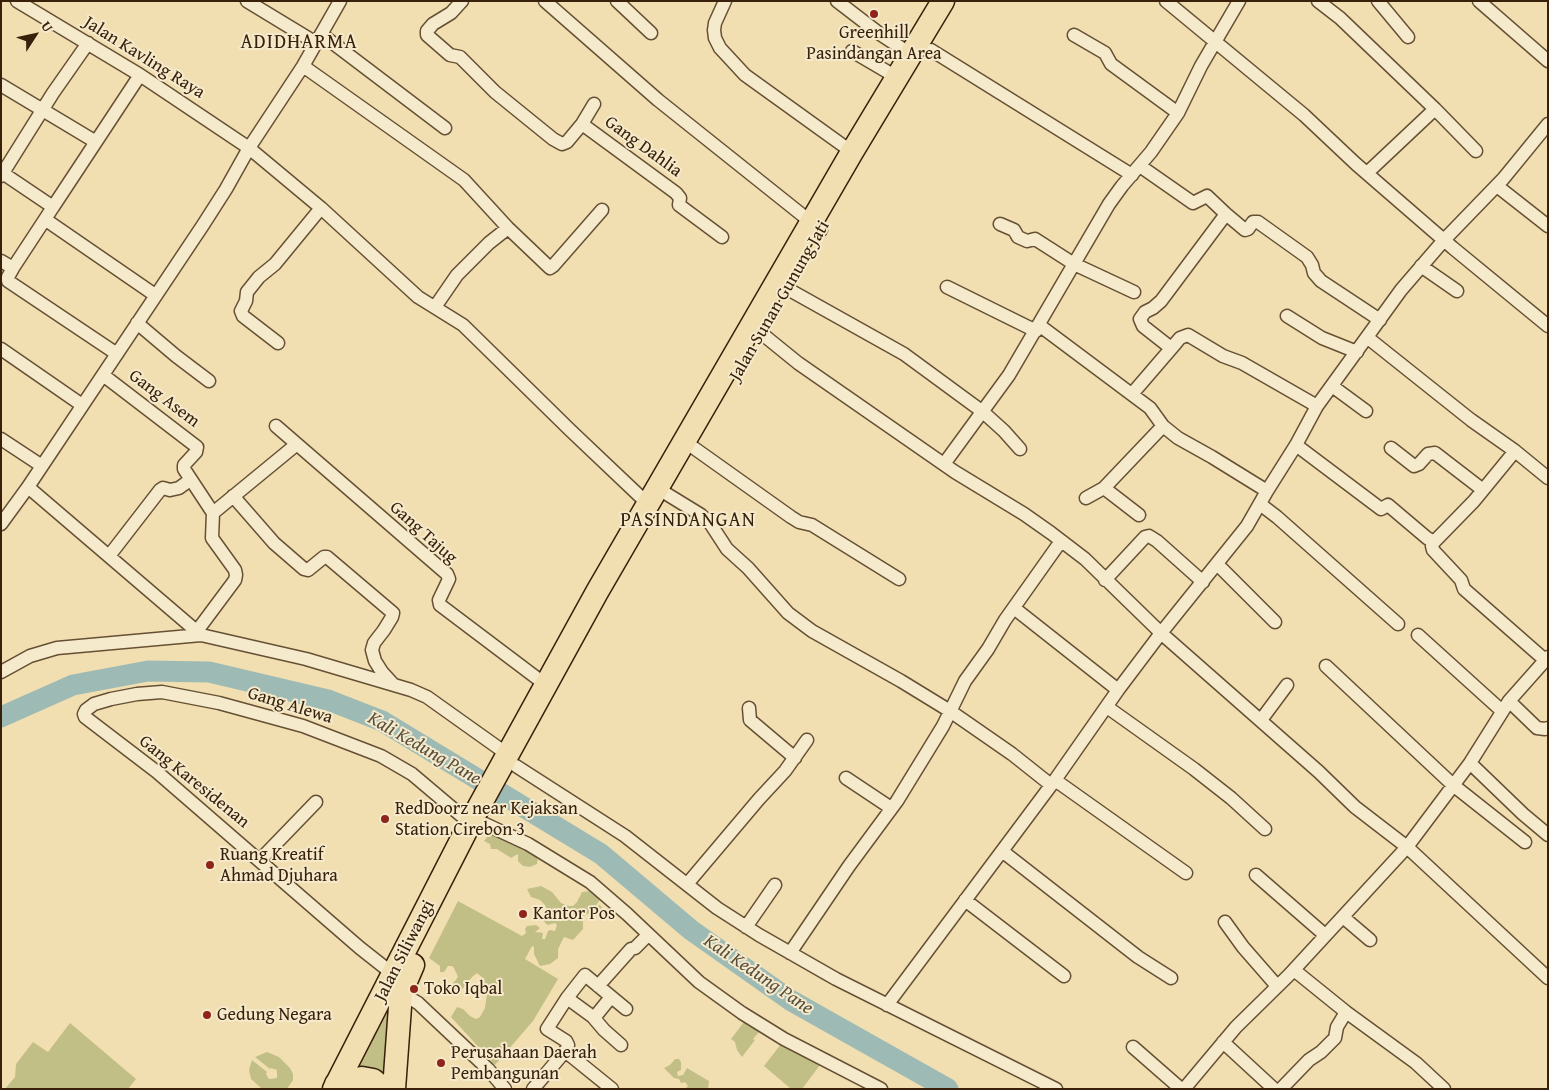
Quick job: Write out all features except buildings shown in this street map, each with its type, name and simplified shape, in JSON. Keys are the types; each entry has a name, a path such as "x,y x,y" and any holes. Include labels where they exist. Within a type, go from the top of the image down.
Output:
{"highway":[{"path":"872,131 898,78 922,52 943,1"},
{"path":"510,763 657,495 816,226 853,158 922,52 959,1"},
{"name":"Jalan Sunan Gunung Jati","path":"657,495 694,448 786,288 816,226"},
{"path":"510,763 546,685 567,660"},
{"name":"Jalan Siliwangi","path":"335,1086 397,984 411,968 480,820 510,763"},
{"name":"Jalan Siliwangi","path":"394,1089 397,984"},
{"path":"335,1086 362,1078 372,1080 384,1089"}],"street":[{"name":"Jalan Kavling Raya","path":"18,1 140,75 249,148 321,208 418,296 463,325 570,430 657,495 710,523 727,549 748,568 788,613 812,632 901,681 950,711 1186,873"},
{"path":"248,1 318,38 445,128"},
{"path":"1,524 28,487 203,225 249,148 303,66 340,1"},
{"path":"462,1 451,13 433,24 427,31 427,35 450,55 460,57 495,92 559,143 567,142 582,124 594,104"},
{"path":"545,1 658,100 816,226"},
{"path":"725,1 715,24 715,38 720,48 745,75 853,158"},
{"path":"837,1 880,34 922,52 1193,203 1207,196 1245,230 1253,222 1258,222 1307,257 1314,273 1321,281 1380,320"},
{"path":"1166,1 1304,115 1444,240 1545,319"},
{"path":"944,464 1009,375 1109,204 1136,171 1178,113 1201,66 1239,1"},
{"path":"1318,1 1340,18 1476,151"},
{"path":"1378,1 1408,37"},
{"path":"1479,1 1548,61"},
{"path":"622,3 651,33"},
{"path":"1074,35 1105,54 1111,64 1178,113"},
{"path":"53,207 2,174 42,110 88,44"},
{"path":"852,51 898,78"},
{"path":"303,66 464,180 508,228 550,268 602,210"},
{"path":"117,354 8,280 13,268 140,75"},
{"path":"1,85 96,142"},
{"path":"1367,173 1435,109"},
{"name":"Gang Dahlia","path":"582,124 676,193 680,198 679,205 682,208 722,237"},
{"path":"887,1005 1053,783 1118,690 1247,526 1296,445 1317,406 1401,290 1444,240 1497,186 1548,124"},
{"path":"1497,186 1548,226"},
{"path":"278,343 243,316 241,311 246,301 247,292 275,264 321,208"},
{"path":"1171,348 1143,326 1140,319 1145,312 1161,301 1226,214"},
{"path":"46,220 155,295"},
{"path":"1000,224 1014,230 1018,237 1027,241 1035,239 1074,264 1134,292"},
{"path":"435,307 457,275 489,243 508,228"},
{"path":"1,261 13,268"},
{"path":"1421,266 1457,291"},
{"path":"946,287 1037,328 1132,394 1150,408 1163,426 1192,447 1267,491"},
{"path":"786,288 904,354 983,412 1020,449"},
{"path":"1287,316 1322,338 1357,352"},
{"path":"137,323 176,356 209,380"},
{"path":"761,333 798,363 944,464 1024,514 1085,559 1161,633 1319,772 1354,807 1407,847 1548,978"},
{"path":"1132,394 1180,338 1188,335 1223,356 1242,363 1317,406"},
{"path":"1368,338 1470,420 1515,451 1548,478"},
{"path":"1,349 82,405"},
{"name":"Gang Asem","path":"103,375 195,444 197,449 184,467 190,480"},
{"path":"1332,386 1366,411"},
{"name":"Gang Tajug","path":"276,426 447,574 449,579 438,600 440,605 546,685"},
{"path":"1086,498 1104,488 1163,426"},
{"path":"1,439 42,466"},
{"path":"213,513 297,444"},
{"path":"1296,445 1382,509 1388,505 1434,542"},
{"path":"694,448 791,517 812,525 899,579"},
{"path":"1391,448 1414,466 1419,464 1428,454 1435,453 1483,490"},
{"path":"1134,1047 1182,1089 1223,1042 1294,970 1407,847 1470,763 1506,706 1546,658 1464,589 1461,580 1433,550 1432,546 1483,490 1515,451"},
{"path":"109,556 160,490 163,488 170,490 179,488 190,480 213,513 212,538 235,570 236,575 199,633"},
{"path":"28,487 199,633"},
{"path":"1104,488 1139,515"},
{"path":"233,496 274,543 304,570 308,570 324,557 327,557 392,613 384,630 374,643 372,650 375,661 393,684"},
{"path":"1260,504 1398,624"},
{"path":"1105,580 1145,537 1149,536 1203,582"},
{"path":"790,953 848,866 891,808 943,726 965,681 1061,540"},
{"path":"1217,564 1276,622"},
{"path":"1014,608 1118,690"},
{"path":"1,672 30,656 57,648 199,633 306,658 393,684 427,697 510,763 625,836 688,883 717,908 746,927 836,979 1056,1089"},
{"path":"1418,635 1506,706 1537,728 1548,728"},
{"path":"1326,666 1453,785 1525,842"},
{"path":"1261,720 1287,685"},
{"name":"Gang Alewa","path":"85,718 86,710 94,704 137,694 162,692 226,705 303,726 381,756 412,774 480,820 528,844 590,882 623,910 699,982 742,1013 858,1084 881,1089"},
{"path":"1107,707 1194,769 1266,829"},
{"path":"749,708 750,720 795,758"},
{"name":"Gang Karesidenan","path":"85,718 157,772 360,948 488,1069 505,1089"},
{"path":"688,883 795,758 807,740"},
{"path":"1470,763 1523,814 1548,835"},
{"path":"846,778 891,808"},
{"path":"260,860 316,802"},
{"path":"1002,851 1138,957 1171,978"},
{"path":"1256,875 1325,936"},
{"path":"746,927 775,885"},
{"path":"965,900 1064,976"},
{"path":"1343,917 1370,940"},
{"path":"1225,922 1278,986"},
{"path":"598,986 631,948 635,948 648,935"},
{"path":"1294,970 1346,1012 1416,1063 1444,1089"},
{"path":"533,1089 568,1045 568,1043 547,1029 585,975 626,1010"},
{"path":"594,1018 612,997"},
{"path":"567,998 594,1018 621,1045"},
{"path":"1282,1089 1309,1060 1335,1038 1337,1027 1346,1012"},
{"path":"1223,1042 1274,1089"},
{"path":"565,1051 612,1089"}],"shaded area":[{"path":"491,832 522,849 536,851 538,856 537,864 530,867 523,866 518,861 518,854 511,858 497,849 491,849 490,844 484,841"},
{"path":"541,886 552,892 561,903 569,906 573,906 577,902 582,892 591,891 601,898 595,907 600,905 602,908 596,913 592,912 583,916 583,929 573,940 564,937 558,949 558,958 550,964 540,966 532,946 525,959 558,979 533,1021 495,1065 451,1017 457,1007 463,1009 476,1019 480,1017 485,1008 487,994 484,979 477,973 459,993 448,987 458,977 454,968 448,966 444,972 440,972 440,966 429,958 458,901 522,936 526,933 525,929 527,926 536,925 540,928 535,932 543,933 542,939 545,939 548,931 555,931 557,925 555,923 548,925 545,923 544,920 548,918 549,914 545,905 540,900 531,897 527,889"},
{"path":"390,994 386,1077 351,1070"},
{"path":"744,1022 760,1031 742,1057 737,1050 735,1042 731,1039"},
{"path":"70,1023 136,1079 128,1089 5,1089 15,1077 16,1064 33,1042 48,1052"},
{"path":"781,1044 820,1065 802,1089 791,1089 764,1066"},
{"path":"267,1052 279,1057 290,1068 293,1080 287,1089 262,1089 251,1079 249,1070 252,1060 267,1072 266,1074 269,1079 277,1078 277,1070 270,1069 255,1057"},
{"path":"675,1059 679,1059 681,1062 681,1070 677,1072 678,1076 683,1075 687,1068 709,1081 708,1089 685,1089 688,1086 685,1082 681,1083 679,1079 674,1078 664,1068"}],"waterway":[{"name":"Kali Kedung Pane","path":"1,717 73,685 148,671 209,672 328,700 382,721 601,854 691,930 790,1000 948,1089"}],"place":[{"name":"Greenhill Pasindangan Area","path":"874,14"},
{"name":"RedDoorz near Kejaksan Station Cirebon 3","path":"385,819"},
{"name":"Ruang Kreatif Ahmad Djuhara","path":"210,865"},
{"name":"Kantor Pos","path":"523,914"},
{"name":"Toko Iqbal","path":"414,989"},
{"name":"Gedung Negara","path":"207,1015"},
{"name":"Perusahaan Daerah Pembangunan","path":"441,1063"}],"district":[{"name":"ADIDHARMA","path":"299,43"},
{"name":"PASINDANGAN","path":"688,521"}]}
